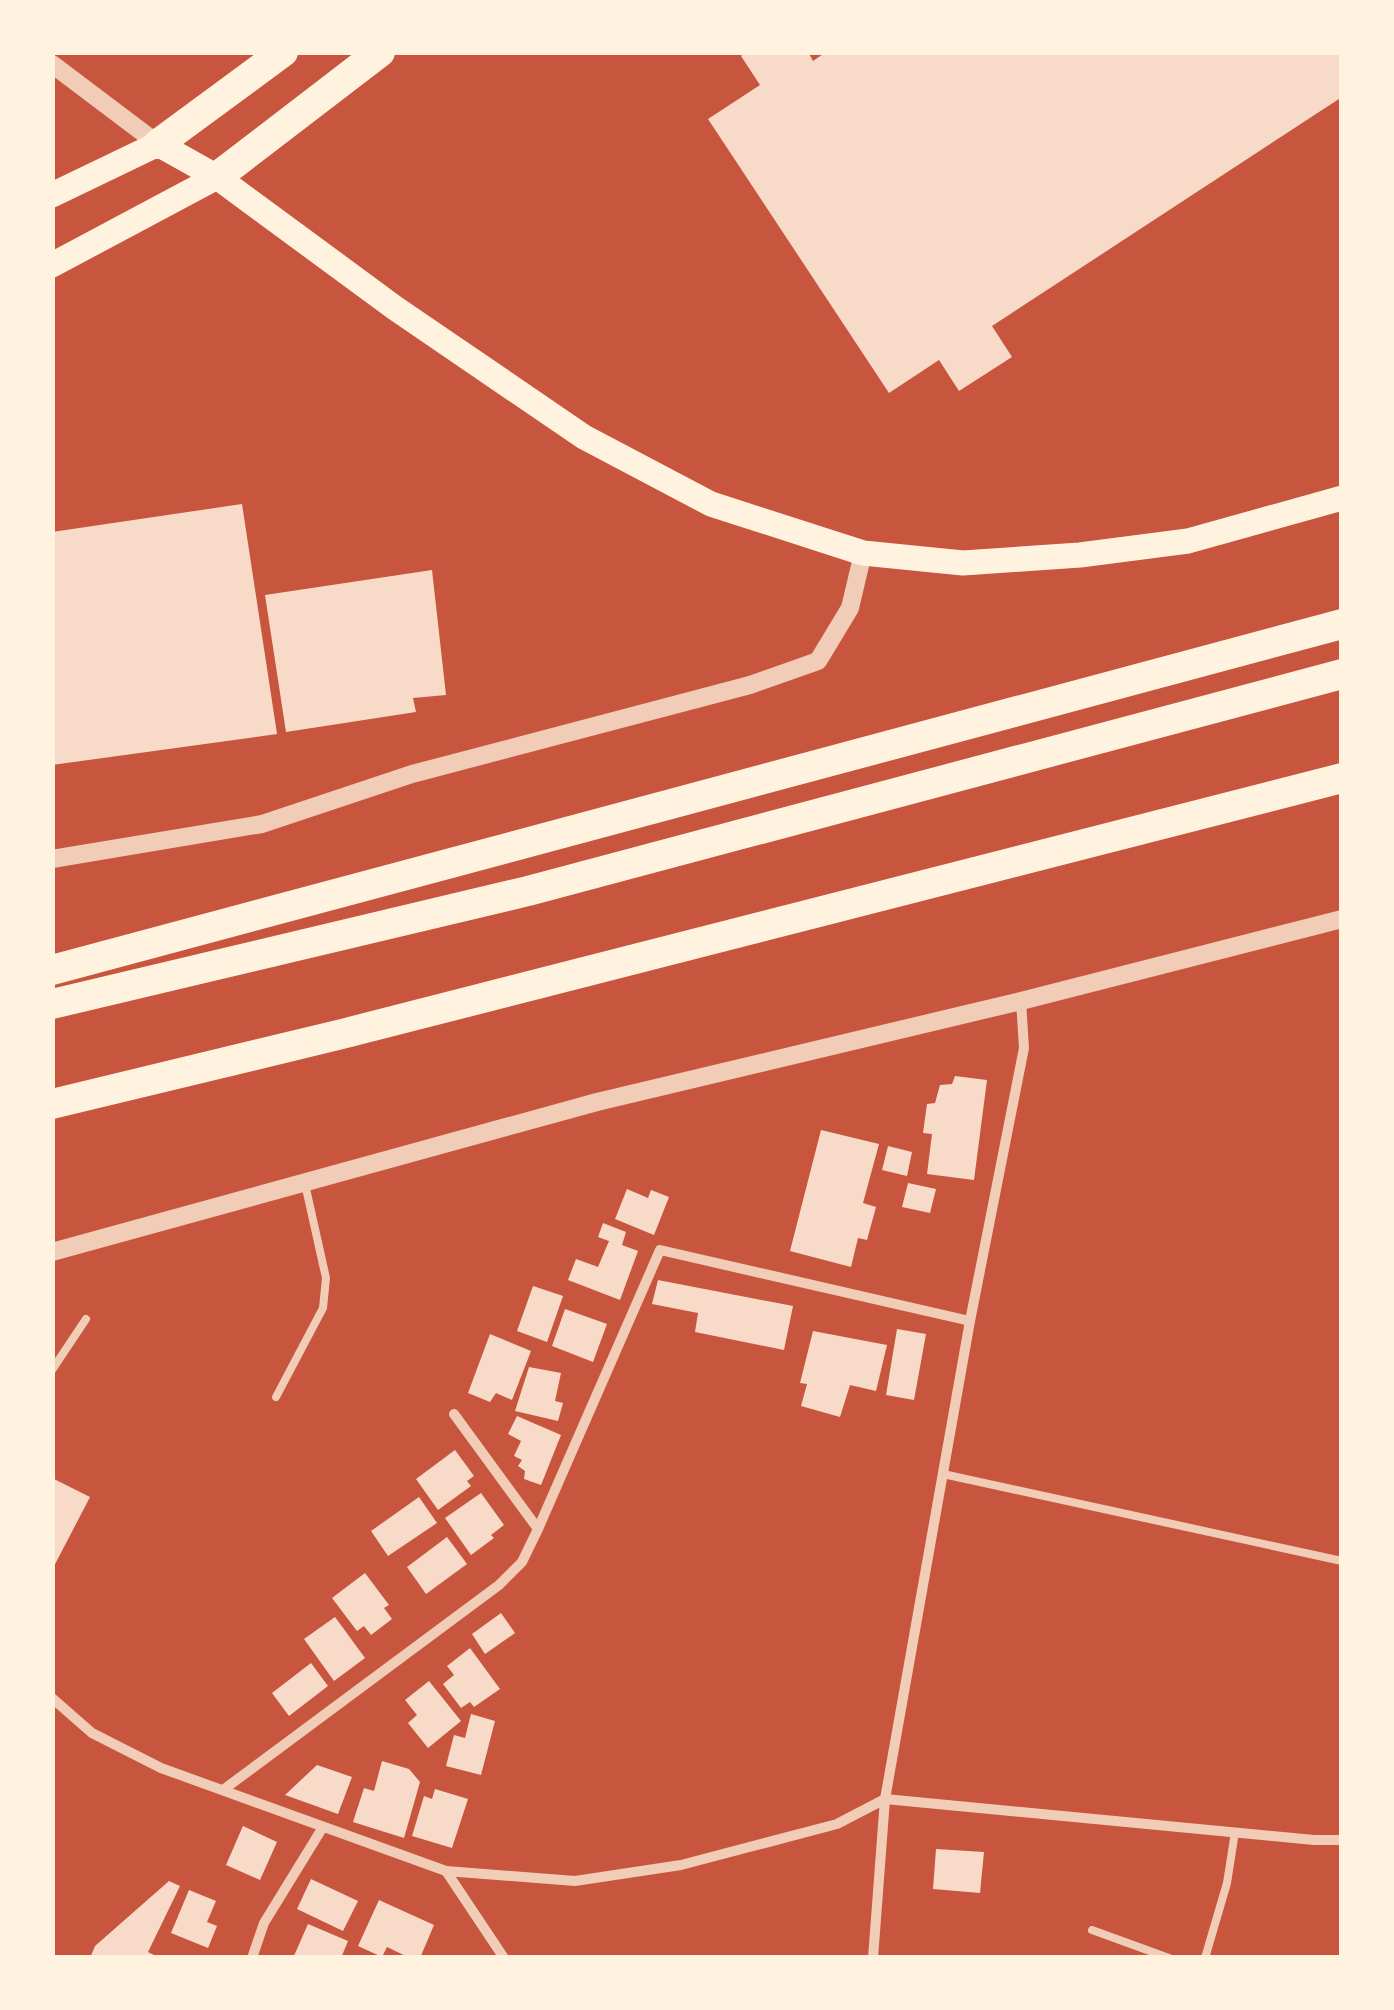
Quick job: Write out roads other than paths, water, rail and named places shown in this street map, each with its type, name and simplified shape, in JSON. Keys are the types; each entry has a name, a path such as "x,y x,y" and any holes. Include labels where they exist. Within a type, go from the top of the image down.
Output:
{"highway":[{"path":"158,144 284,52"},
{"path":"216,177 380,52"},
{"path":"52,970 1342,624"},
{"path":"52,1004 528,891 1342,674"},
{"path":"52,1104 1342,778"}],"main road":[{"path":"52,195 158,144 216,177 584,438 710,504 863,553 963,563 1080,555 1188,541 1342,498"},
{"path":"52,264 216,177"}],"street":[{"path":"52,64 158,144"},
{"path":"52,859 262,824 412,774 750,684 818,661 850,608 863,553"},
{"path":"52,1252 598,1102 1342,920"},
{"path":"873,1958 884,1800 970,1320 1024,1048 1021,1001"},
{"path":"223,1790 499,1585 522,1562 660,1250 970,1320"},
{"path":"454,1414 538,1529"},
{"path":"52,1698 92,1733 161,1768 446,1871 575,1881 680,1865 837,1824 884,1800 1342,1840"},
{"path":"252,1958 264,1923 323,1827"},
{"path":"446,1871 504,1958"}],"lane":[{"path":"276,1398 323,1308 326,1278 305,1184"},
{"path":"52,1370 86,1319"},
{"path":"942,1474 1342,1561"},
{"path":"1205,1958 1227,1883 1234,1832"},
{"path":"1092,1930 1169,1958"}]}
